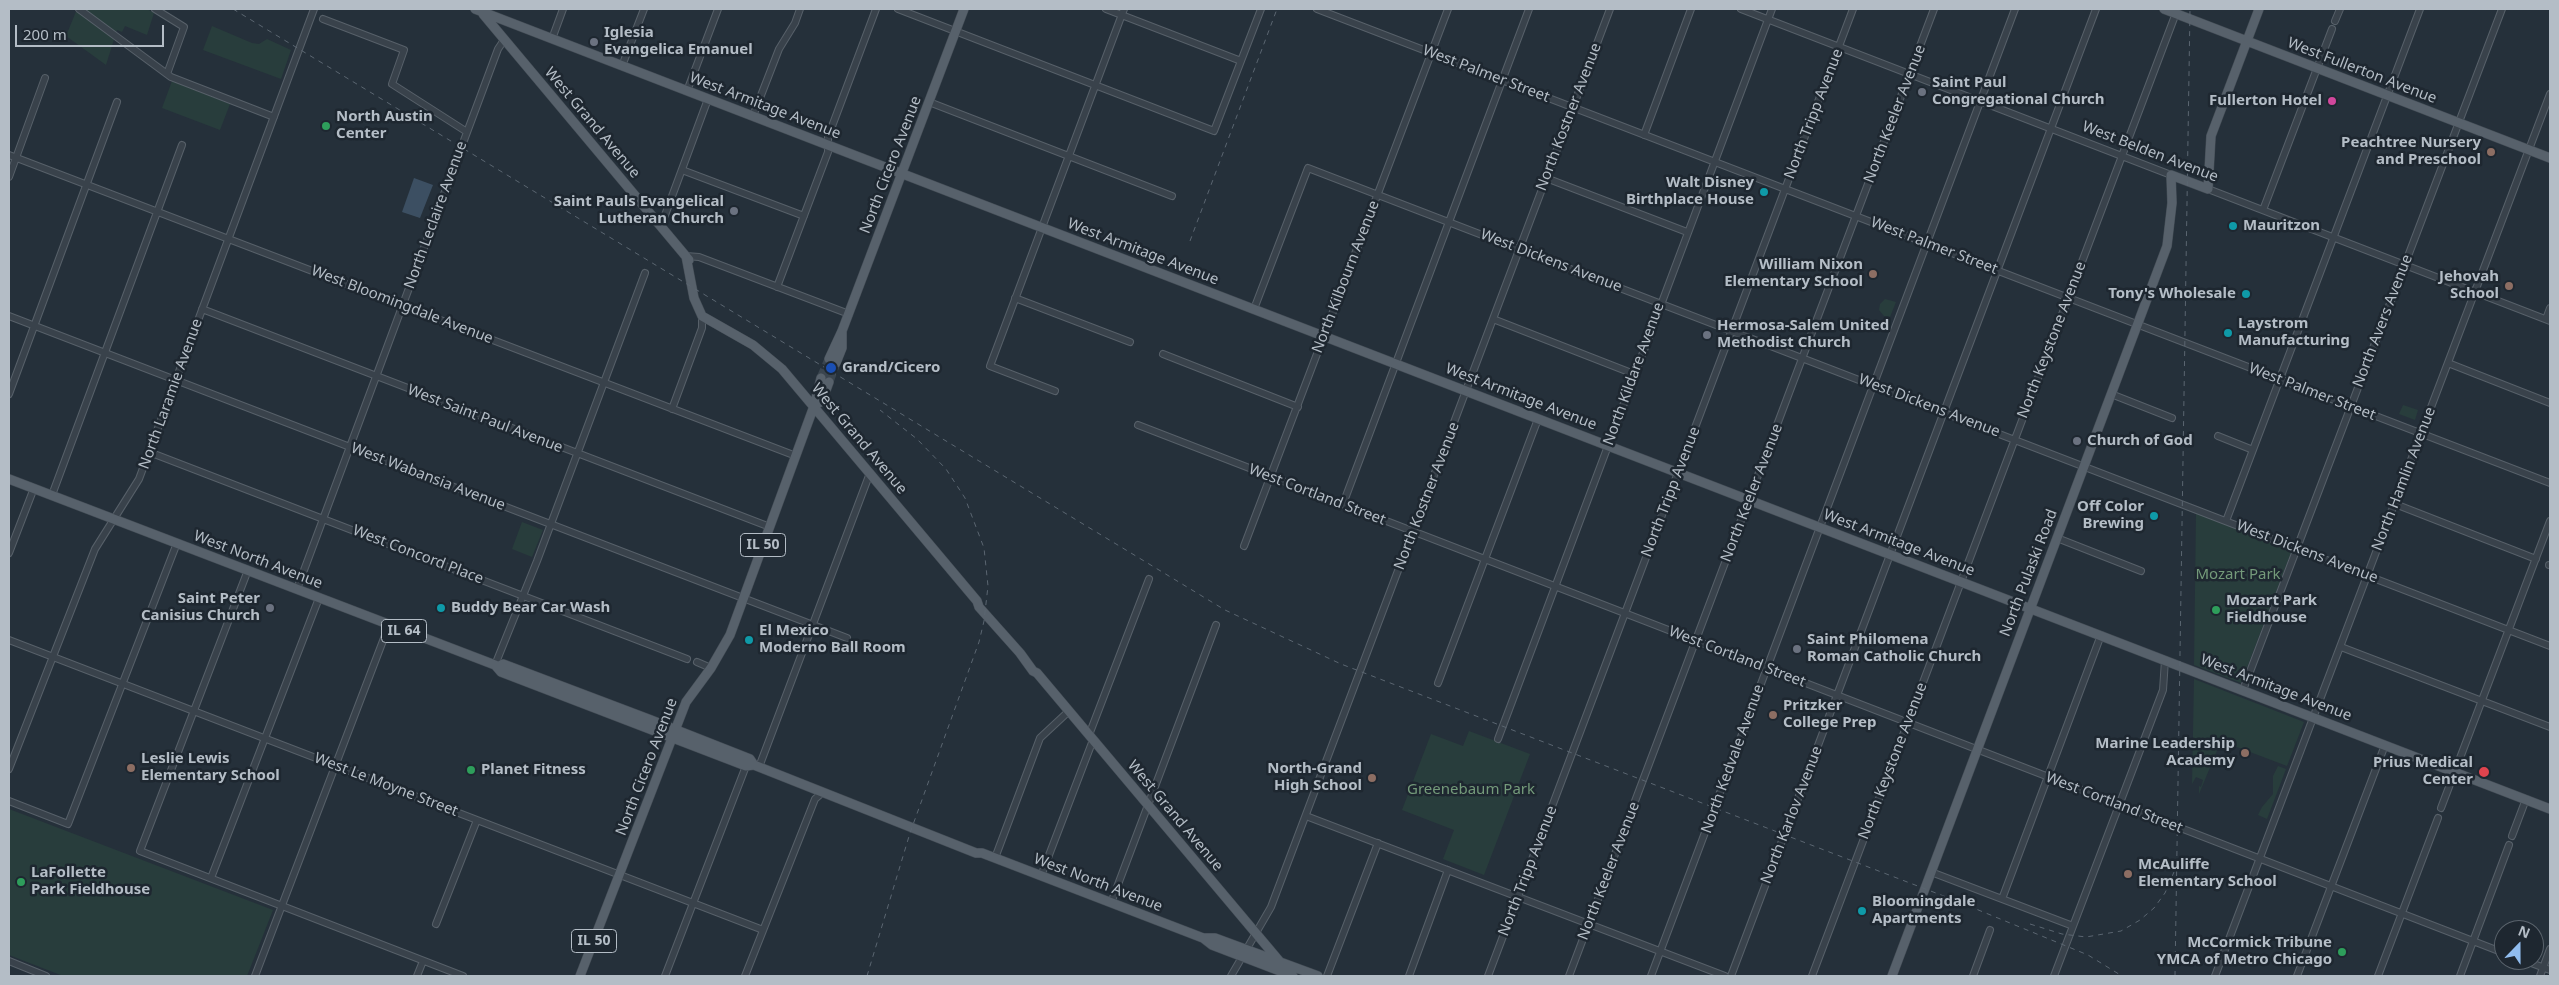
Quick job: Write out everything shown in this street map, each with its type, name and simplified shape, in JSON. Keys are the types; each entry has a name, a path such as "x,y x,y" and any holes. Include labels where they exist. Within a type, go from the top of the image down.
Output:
{"main road":[{"name":"North Cicero Avenue","path":"832,361 842,348 842,331 964,9"},
{"name":"West Fullerton Avenue","path":"2164,9 2550,158"},
{"path":"2208,189 2211,136 2259,9"},
{"name":"West Armitage Avenue","path":"479,10 2550,809"},
{"name":"West Grand Avenue","path":"479,10 692,264 696,275 702,316 764,353 782,368 977,601 982,603 992,615 993,620 1020,653 1025,654 1036,668 1037,673 1292,976"},
{"path":"503,38 514,24"},
{"name":"West Belden Avenue","path":"2171,175 2208,189"},
{"name":"North Pulaski Road","path":"1892,976 2167,246 2172,203 2171,175"},
{"name":"North Cicero Avenue","path":"580,976 686,702 711,668 730,635 814,406 822,400 825,380"},
{"name":"West North Avenue","path":"9,479 496,666 503,664 674,734 750,759 753,766 867,808 874,808 978,848 982,853 1111,903 1204,938 1215,938 1292,976"},
{"name":"West North Avenue","path":"1243,953 1281,962 1318,976"}],"street":[{"path":"79,9 178,81 274,117"},
{"path":"155,9 184,27 167,74"},
{"name":"North Laramie Avenue","path":"9,769 94,549 115,520 139,480 314,9"},
{"path":"552,39 563,9"},
{"path":"622,66 644,9"},
{"path":"687,91 718,9"},
{"path":"753,116 779,49 795,23 800,9"},
{"path":"777,287 828,152 828,137 876,9"},
{"path":"898,9 1214,131 1261,9"},
{"path":"1106,9 1123,12 1241,60"},
{"name":"West Palmer Street","path":"1317,9 2550,483"},
{"name":"North Kilbourn Avenue","path":"1244,546 1448,9"},
{"path":"1342,504 1529,9"},
{"name":"North Kostner Avenue","path":"1231,976 1272,907 1610,9"},
{"path":"1644,134 1691,9"},
{"name":"West Belden Avenue","path":"1741,9 2171,175"},
{"name":"North Kildare Avenue","path":"1498,739 1772,9"},
{"name":"North Tripp Avenue","path":"1488,976 1853,9"},
{"name":"North Keeler Avenue","path":"1569,976 1934,9"},
{"name":"North Kedvale Avenue","path":"1651,976 2015,9"},
{"name":"North Karlov Avenue","path":"1731,976 2096,9"},
{"path":"2335,21 2340,9"},
{"path":"2226,521 2420,9"},
{"name":"North Avers Avenue","path":"2243,690 2502,9"},
{"path":"1055,391 990,366 1123,12"},
{"name":"North Keystone Avenue","path":"1812,976 2176,13"},
{"path":"323,19 404,50 392,84 467,132"},
{"path":"2263,210 2332,29"},
{"name":"North Leclaire Avenue","path":"297,589 503,38"},
{"path":"9,177 46,78"},
{"name":"North Hamlin Avenue","path":"2215,976 2550,94"},
{"path":"661,226 708,99"},
{"path":"9,394 117,102"},
{"path":"929,102 1172,196"},
{"path":"52,495 182,145"},
{"name":"West Bloomingdale Avenue","path":"9,155 796,456"},
{"name":"West Dickens Avenue","path":"1254,309 1308,168 2550,646"},
{"path":"682,170 804,216"},
{"path":"1546,178 1687,232"},
{"name":"West Belden Avenue","path":"2208,189 2548,320"},
{"path":"686,256 699,256 849,314"},
{"path":"496,666 645,272"},
{"path":"1015,298 1130,342"},
{"path":"2548,320 2550,308"},
{"name":"West Saint Paul Avenue","path":"202,310 770,527"},
{"name":"West Wabansia Avenue","path":"9,316 847,638"},
{"path":"672,409 702,328 702,316"},
{"path":"1493,319 1634,374"},
{"path":"1163,354 1298,407"},
{"path":"2448,363 2550,402"},
{"path":"2111,394 2172,418"},
{"path":"1438,683 1538,419"},
{"name":"West Cortland Street","path":"1138,425 2494,949"},
{"path":"2218,436 2254,450"},
{"name":"West Concord Place","path":"149,452 687,659"},
{"path":"665,976 693,903 812,625 870,473"},
{"path":"9,553 34,488"},
{"path":"2395,504 2536,559"},
{"path":"2441,808 2550,521"},
{"path":"2057,538 2141,571"},
{"path":"9,801 68,824 177,543"},
{"path":"248,570 140,851 463,976"},
{"path":"1041,876 1149,579"},
{"path":"211,878 319,598"},
{"path":"255,976 390,625"},
{"path":"1111,903 1216,625"},
{"path":"2002,899 2101,636"},
{"name":"West Le Moyne Street","path":"9,640 764,930"},
{"path":"2341,646 2550,727"},
{"path":"2054,976 2163,690 2165,660"},
{"path":"697,662 711,668"},
{"path":"995,858 1040,738 1069,711"},
{"path":"2297,976 2385,745"},
{"path":"745,976 815,800 823,792"},
{"path":"2512,836 2526,799"},
{"path":"1306,816 1725,976"},
{"path":"2378,976 2438,818"},
{"path":"436,924 477,820"},
{"path":"1327,976 1378,843"},
{"path":"2460,976 2509,845"},
{"path":"1408,976 1448,870"},
{"path":"1931,872 2073,926"},
{"path":"1973,976 1990,930"},
{"path":"2544,965 2550,949"},
{"path":"418,976 423,961"},
{"path":"9,962 46,976"}],"green space":[{"path":"77,9 147,9 154,13 147,35 125,26 122,32 117,30 106,65 66,36"},
{"path":"212,26 252,43 259,44 267,39 291,50 281,79 203,50"},
{"path":"172,81 230,104 220,130 162,108"},
{"path":"1885,299 1896,302 1890,317 1884,316 1879,310 1880,304"},
{"path":"2403,405 2418,410 2415,420 2399,414"},
{"name":"Mozart Park","path":"2196,513 2292,550 2241,683 2194,665"},
{"path":"522,522 543,530 532,557 512,549"},
{"path":"2194,679 2304,722 2287,766 2221,741 2199,794 2199,786 2201,787 2203,780 2196,777 2192,784"},
{"name":"Greenebaum Park","path":"1469,731 1530,754 1484,875 1443,859 1454,830 1402,810 1431,734 1463,746"},
{"path":"2278,766 2286,769 2267,819 2258,815 2273,794 2273,776"},
{"path":"9,809 273,910 247,976 63,976 9,955"}],"water":[{"path":"414,178 433,185 420,218 402,212"}],"tunnel":[{"path":"821,378 829,359"},
{"path":"829,382 836,363"}],"railway":[{"path":"233,9 1225,610 1341,664 1954,900 2088,955 2122,976"},
{"path":"1190,241 1277,9"},
{"path":"2175,976 2190,9"},
{"path":"867,976 910,833 979,642 984,621 988,586 984,548 965,498 946,469 917,439 880,410"},
{"path":"2030,924 2062,934 2086,937 2121,931 2140,920 2154,908 2165,893 2174,872"}],"place":[{"name":"Iglesia Evangelica Emanuel","path":"594,42"},
{"name":"Saint Paul Congregational Church","path":"1922,92"},
{"name":"Fullerton Hotel","path":"2332,101"},
{"name":"North Austin Center","path":"326,126"},
{"name":"Peachtree Nursery and Preschool","path":"2491,152"},
{"name":"Walt Disney Birthplace House","path":"1764,192"},
{"name":"Saint Pauls Evangelical Lutheran Church","path":"734,211"},
{"name":"Mauritzon","path":"2233,226"},
{"name":"William Nixon Elementary School","path":"1873,274"},
{"name":"Jehovah School","path":"2509,286"},
{"name":"Tony's Wholesale","path":"2246,294"},
{"name":"Laystrom Manufacturing","path":"2228,333"},
{"name":"Hermosa-Salem United Methodist Church","path":"1707,335"},
{"name":"Grand/Cicero","path":"831,368"},
{"name":"Church of God","path":"2077,441"},
{"name":"Off Color Brewing","path":"2154,516"},
{"name":"Saint Peter Canisius Church","path":"270,608"},
{"name":"Buddy Bear Car Wash","path":"441,608"},
{"name":"Mozart Park Fieldhouse","path":"2216,610"},
{"name":"El Mexico Moderno Ball Room","path":"749,640"},
{"name":"Saint Philomena Roman Catholic Church","path":"1797,649"},
{"name":"Pritzker College Prep","path":"1773,715"},
{"name":"Marine Leadership Academy","path":"2245,753"},
{"name":"Leslie Lewis Elementary School","path":"131,768"},
{"name":"Planet Fitness","path":"471,770"},
{"name":"Prius Medical Center","path":"2484,772"},
{"name":"North-Grand High School","path":"1372,778"},
{"name":"McAuliffe Elementary School","path":"2128,874"},
{"name":"LaFollette Park Fieldhouse","path":"21,882"},
{"name":"Bloomingdale Apartments","path":"1862,911"},
{"name":"McCormick Tribune YMCA of Metro Chicago","path":"2342,952"}]}
